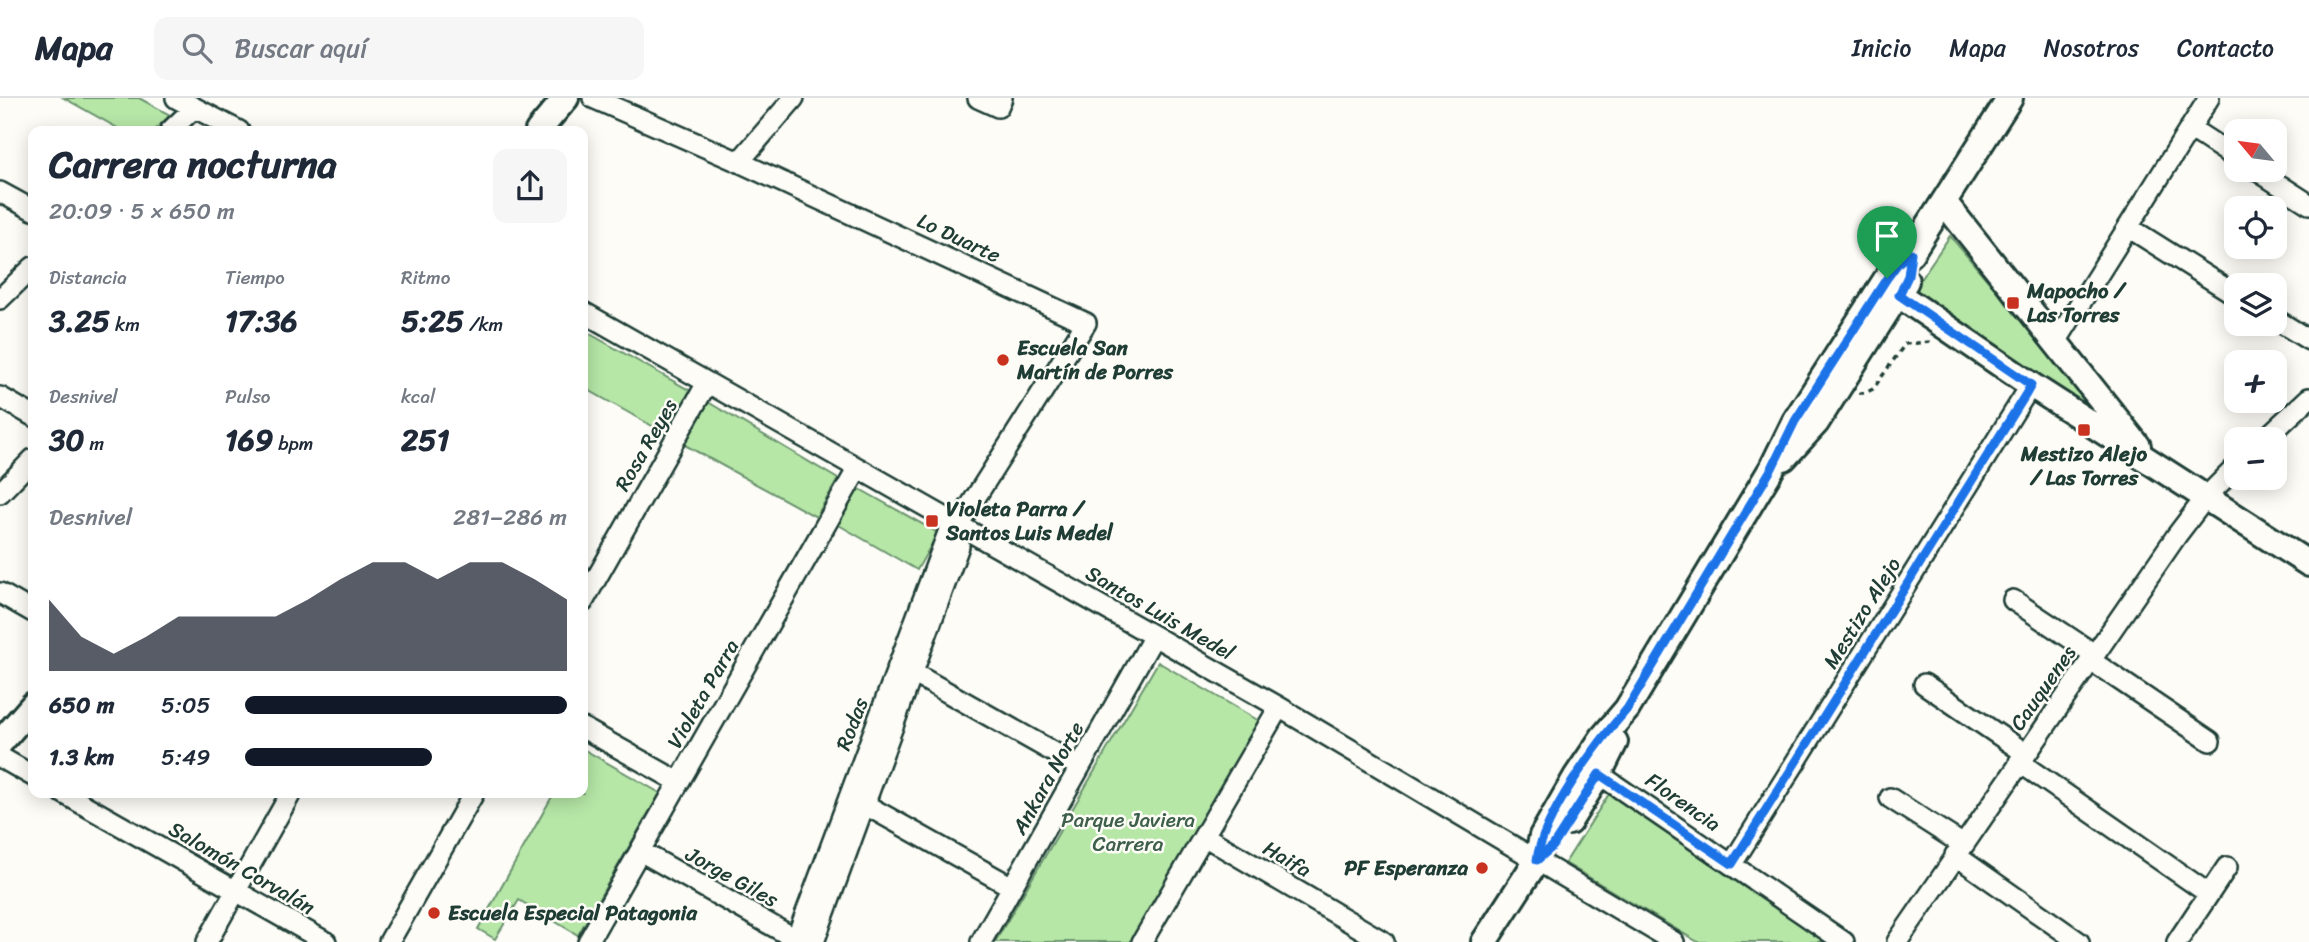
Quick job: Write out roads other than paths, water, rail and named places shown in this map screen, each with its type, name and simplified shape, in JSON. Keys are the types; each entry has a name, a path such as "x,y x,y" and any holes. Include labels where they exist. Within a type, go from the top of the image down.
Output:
{"main road":[{"path":"542,126 566,98"},
{"path":"1484,942 1537,860 1542,836 1588,775 1603,737 1627,709 1772,468 1795,421 1887,278 1898,263 1911,253 2010,98"},
{"path":"1944,202 2149,460"},
{"path":"1772,468 1804,438 1899,295 1908,276 1911,253"},
{"path":"1899,295 2031,385 2309,564"},
{"path":"0,743 28,711"}],"street":[{"path":"176,98 229,126"},
{"name":"Lo Duarte","path":"593,98 739,162 1086,323 955,523"},
{"path":"739,162 794,98"},
{"path":"978,98 998,107 1002,98"},
{"path":"2056,342 2209,98"},
{"path":"175,126 194,108"},
{"path":"2190,128 2224,150"},
{"path":"2275,182 2309,204"},
{"path":"0,192 28,207"},
{"path":"2128,227 2224,287"},
{"path":"0,299 28,272"},
{"name":"Santos Luis Medel","path":"588,315 1279,707 1670,941"},
{"path":"2287,326 2309,340"},
{"name":"Rosa Reyes","path":"588,593 707,383"},
{"name":"Mestizo Alejo","path":"1732,864 2031,385"},
{"path":"0,397 28,413"},
{"path":"2278,427 2309,398"},
{"path":"0,493 28,464"},
{"name":"Violeta Parra","path":"588,942 858,468"},
{"name":"Cauquenes","path":"1897,942 2177,535 2206,497 2224,479"},
{"name":"Rodas","path":"801,941 864,804 913,673 959,547 955,523"},
{"name":"Rodas","path":"801,941 955,523"},
{"path":"0,593 28,609"},
{"path":"2013,600 2210,741"},
{"name":"Ankara Norte","path":"981,942 1154,636"},
{"path":"913,673 1080,767"},
{"path":"1924,684 2209,894"},
{"path":"1142,942 1279,707"},
{"path":"588,731 679,782"},
{"path":"0,757 28,773"},
{"name":"Florencia","path":"1588,775 1732,864 1844,942"},
{"name":"Salomón Corvalán","path":"72,798 326,942"},
{"path":"207,942 289,798"},
{"path":"389,942 471,798"},
{"path":"1890,798 2079,942"},
{"path":"864,804 1012,887"},
{"name":"Haifa","path":"1204,836 1384,942"},
{"name":"Jorge Giles","path":"640,851 801,941"},
{"path":"2177,942 2227,867"}],"place":[{"name":"Mapocho / Las Torres","path":"2013,303"},
{"name":"Escuela San Martín de Porres","path":"1003,360"},
{"name":"Mestizo Alejo / Las Torres","path":"2084,430"},
{"name":"Violeta Parra / Santos Luis Medel","path":"932,521"},
{"name":"PF Esperanza","path":"1482,868"},
{"name":"Escuela Especial Patagonia","path":"434,913"}],"park label":[{"name":"Parque Javiera Carrera","path":"1128,832"}]}
